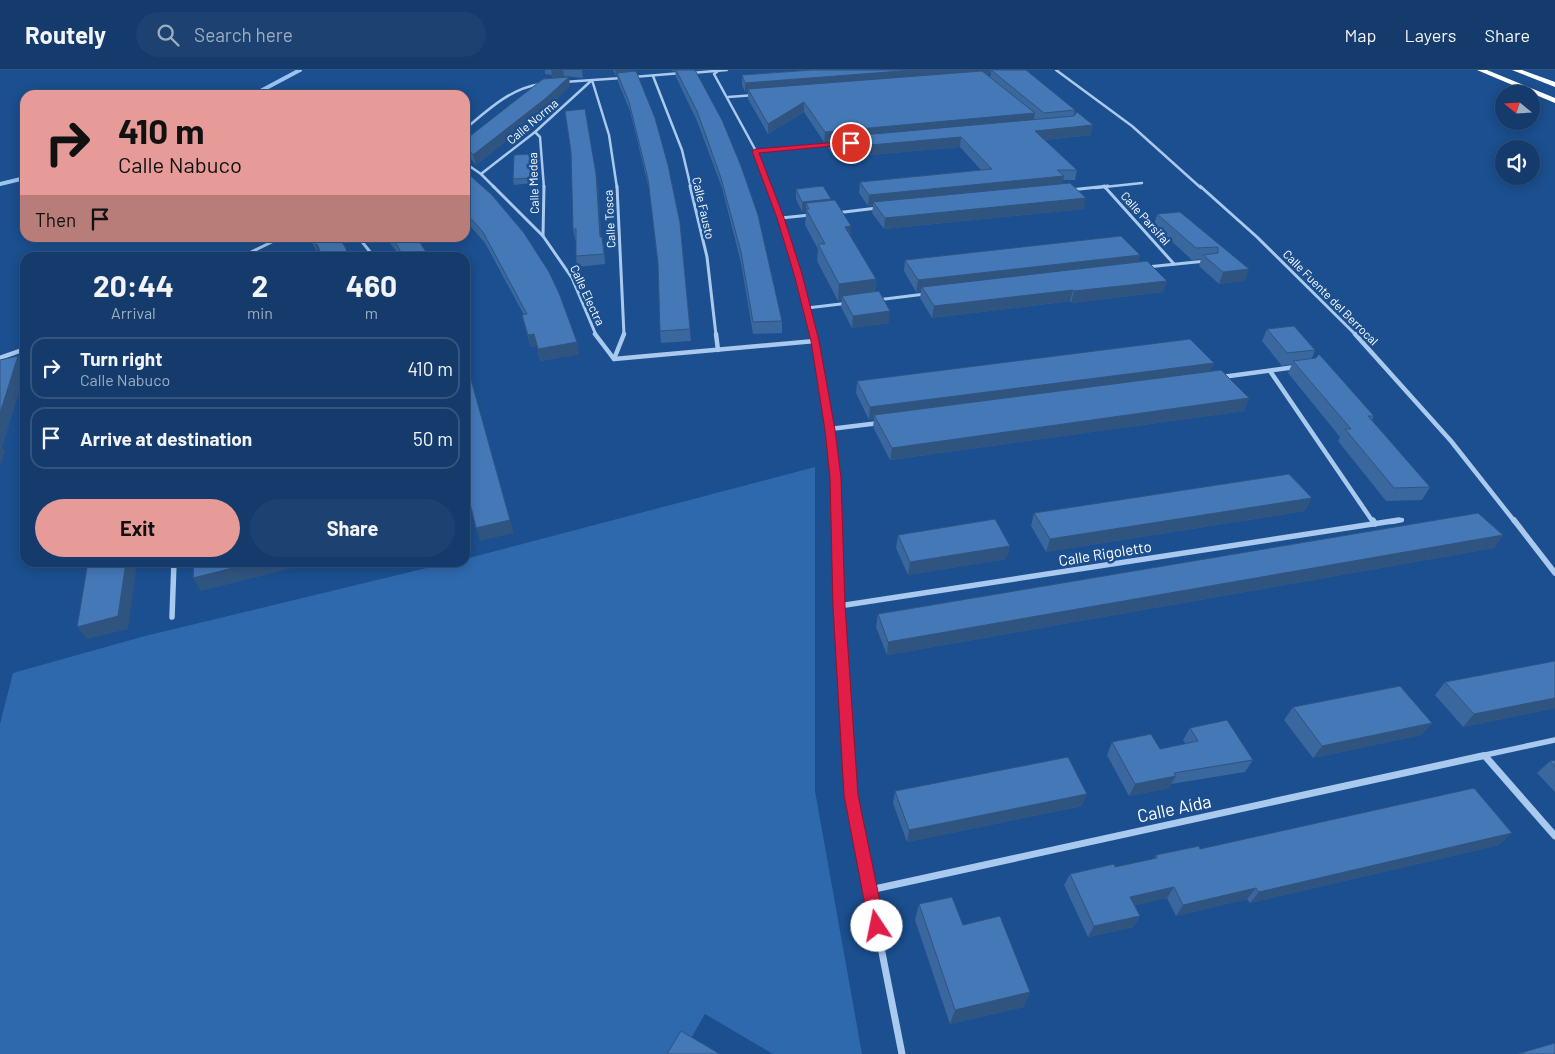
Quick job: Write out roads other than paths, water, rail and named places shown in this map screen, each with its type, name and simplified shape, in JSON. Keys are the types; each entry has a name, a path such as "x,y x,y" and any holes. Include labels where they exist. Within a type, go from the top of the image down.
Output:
{"highway":[{"path":"1481,70 1555,101"},
{"path":"1516,70 1555,85"},
{"path":"1522,70 1555,85"}],"street":[{"path":"718,70 714,74 756,151 781,218 815,341 836,478 839,606 851,795 902,1054"},
{"path":"555,83 727,70"},
{"name":"Calle Fuente del Berrocal","path":"1056,70 1132,126 1257,237 1342,319 1451,440 1555,573"},
{"name":"Calle Fausto","path":"653,76 682,150 707,257 718,350"},
{"name":"Calle Norma","path":"481,174 535,132 592,80"},
{"name":"Calle Tosca","path":"592,80 609,135 618,186 624,334 614,359"},
{"path":"470,126 523,87 546,84"},
{"path":"728,97 757,95"},
{"name":"Calle Medea","path":"535,132 540,137 544,191 543,236"},
{"path":"756,151 844,143"},
{"name":"Calle Electra","path":"470,166 481,174 543,236 572,278 597,338 614,359"},
{"name":"Calle Parsifal","path":"1064,190 1142,183"},
{"name":"Calle Parsifal","path":"1104,186 1174,264"},
{"path":"830,213 879,208"},
{"path":"781,218 820,214"},
{"path":"251,252 272,242"},
{"name":"Calle Parsifal","path":"1144,268 1212,261"},
{"path":"876,300 926,294"},
{"path":"807,308 856,302"},
{"path":"614,359 815,341"},
{"path":"0,358 20,351"},
{"path":"1212,378 1299,367"},
{"path":"1270,371 1375,524"},
{"path":"830,430 889,422"},
{"name":"Calle Rigoletto","path":"839,606 1402,520"},
{"path":"172,617 174,567"},
{"name":"Calle Aída","path":"870,890 1555,740"},
{"path":"1484,755 1555,836"}],"waterway":[{"path":"262,90 300,70"},
{"path":"0,184 20,179"}]}
